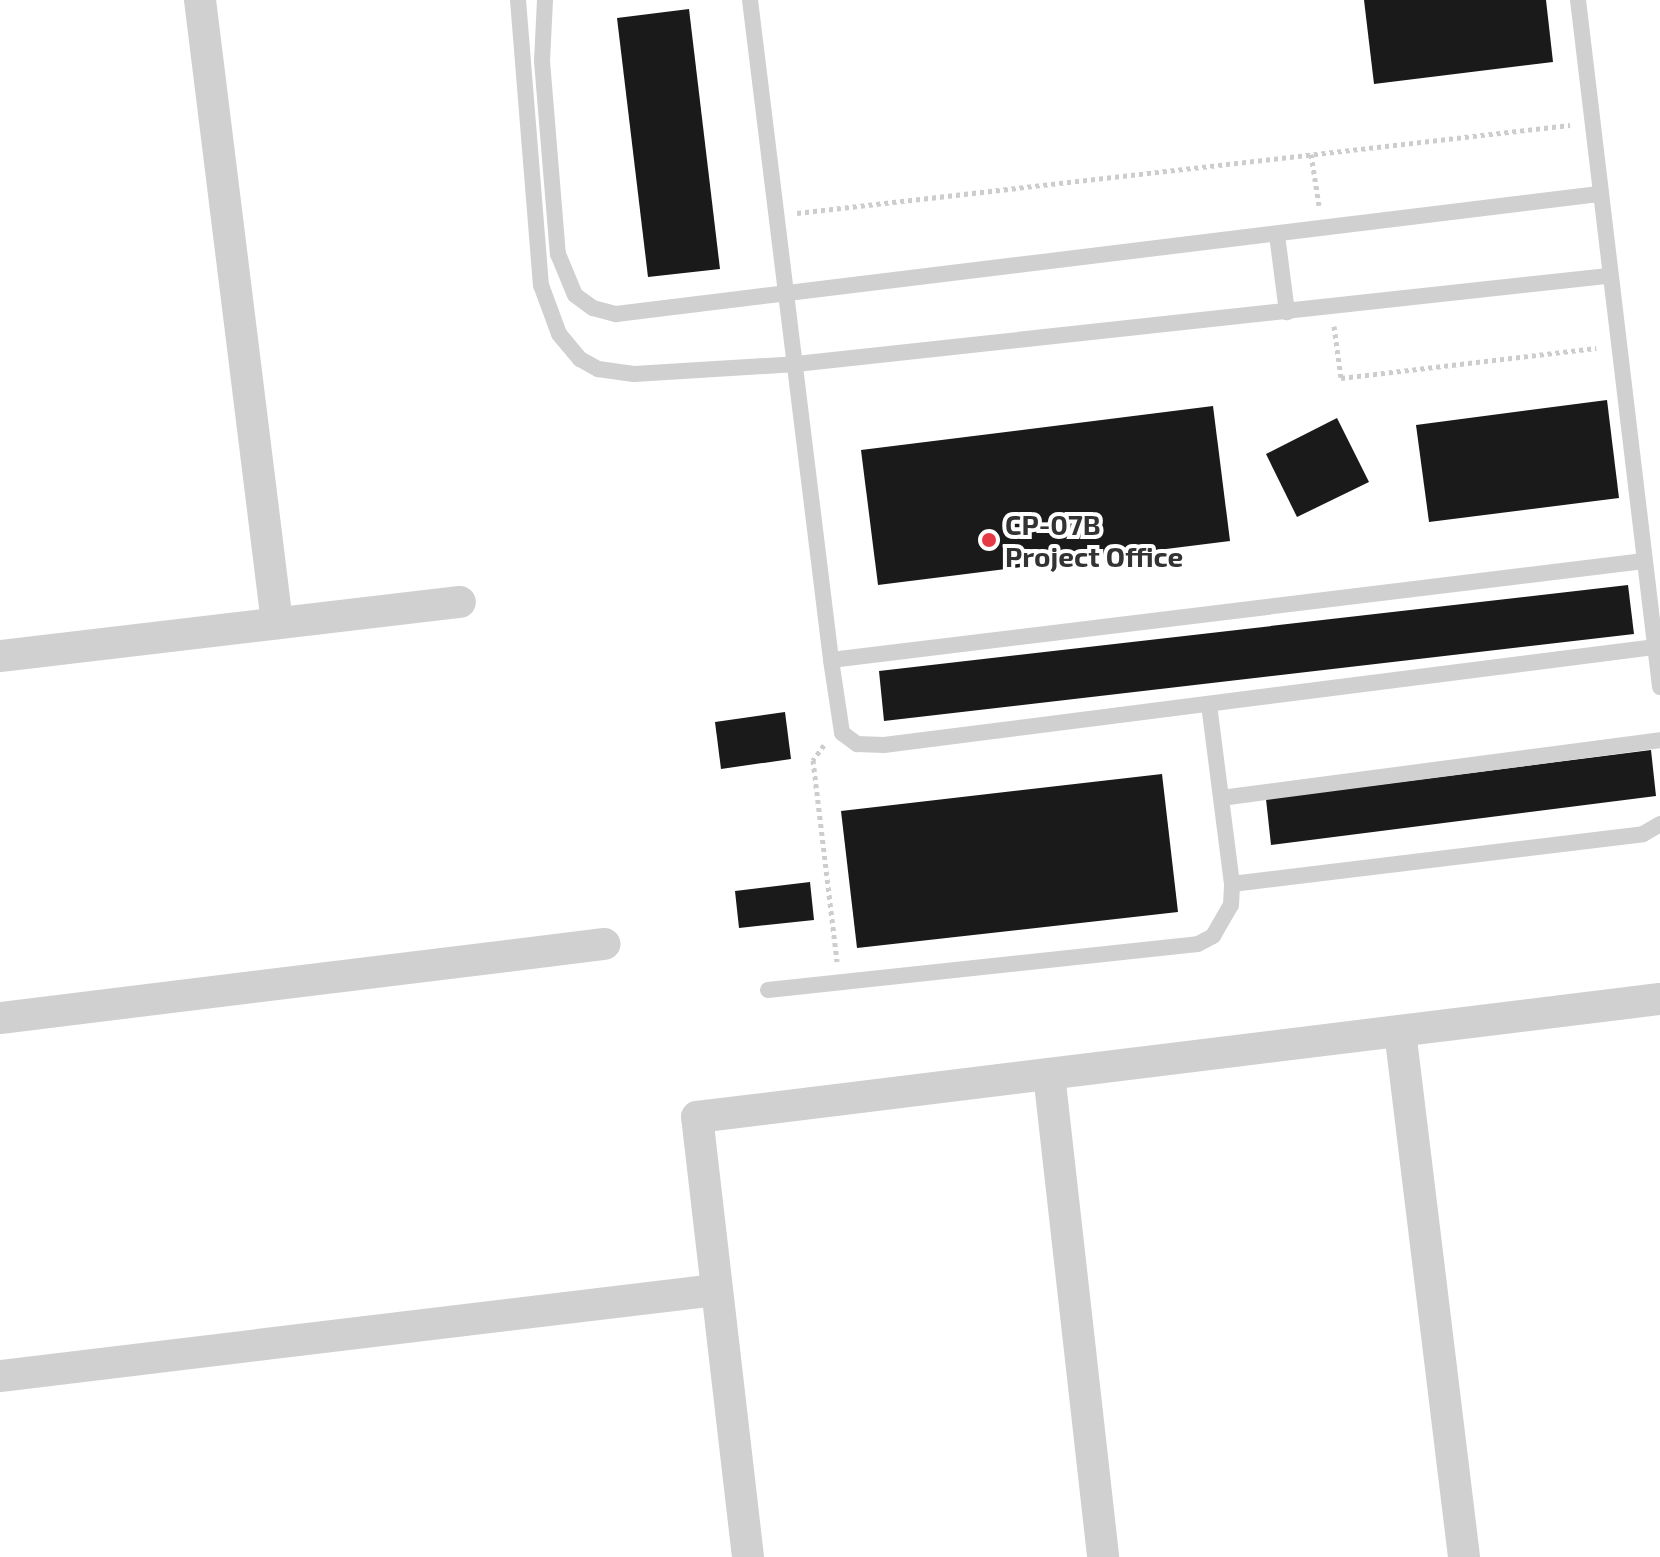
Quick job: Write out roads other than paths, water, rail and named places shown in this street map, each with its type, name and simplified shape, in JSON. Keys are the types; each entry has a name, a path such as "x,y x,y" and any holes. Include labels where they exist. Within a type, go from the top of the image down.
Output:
{"street":[{"path":"200,0 277,623"},
{"path":"0,656 460,602"},
{"path":"0,1018 604,944"},
{"path":"748,1557 697,1117 1660,999"},
{"path":"1400,1031 1464,1557"},
{"path":"1049,1074 1103,1557"},
{"path":"0,1376 716,1290"}],"lane":[{"path":"518,0 530,186 541,285 559,334 580,359 598,369 634,374 796,364 1608,276"},
{"path":"545,0 542,61 552,184 564,277 575,295 593,308 646,313 1599,194"},
{"path":"750,0 831,660 842,733 857,744 884,745 1654,647"},
{"path":"1578,0 1608,276 1644,561 1655,621 1654,647 1660,687"},
{"path":"530,186 552,184"},
{"path":"1277,235 1287,312"},
{"path":"831,660 1644,561"},
{"path":"768,990 840,986 1198,944 1224,925 1232,884 1209,705"},
{"path":"1221,798 1660,740"},
{"path":"1232,884 1643,834 1660,824"}],"place":[{"name":"CP-07B Project Office","path":"989,540"}]}
